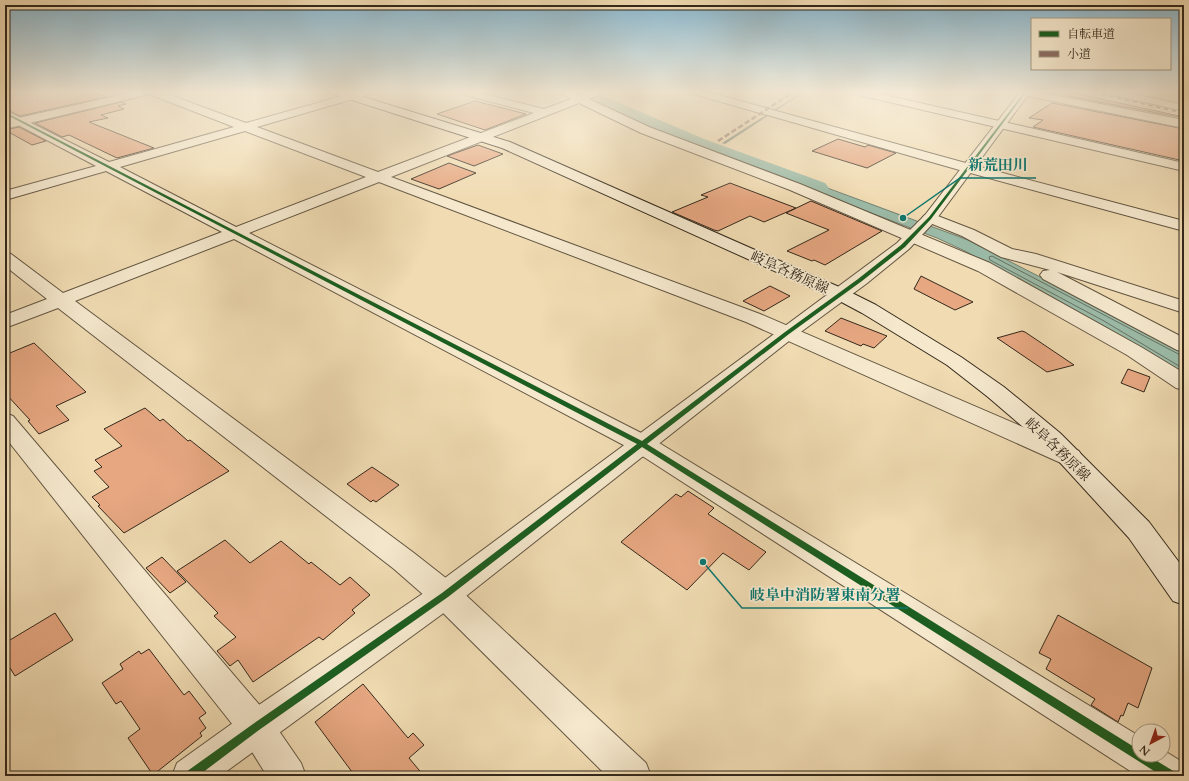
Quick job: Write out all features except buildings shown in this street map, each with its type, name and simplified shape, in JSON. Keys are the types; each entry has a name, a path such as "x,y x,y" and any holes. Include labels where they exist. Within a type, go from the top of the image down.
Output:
{"street":[{"path":"32,127 642,444 1171,776"},
{"path":"5,196 243,127"},
{"path":"246,127 753,318 880,376 1070,457"},
{"name":"岐阜各務原線","path":"452,127 506,145 840,294 869,309 954,361 1002,396 1052,438 1139,530 1184,592"},
{"path":"5,322 506,127"},
{"path":"639,127 915,234 984,267 1134,351 1184,383"},
{"path":"824,127 1184,226"},
{"path":"190,776 256,727 445,595 787,333 860,280 915,234 929,219 998,127"},
{"path":"1011,127 1184,167"},
{"path":"929,219 968,233 1184,346"},
{"path":"1007,253 1030,258 1184,307"},
{"path":"5,258 404,561 445,595 633,776"},
{"path":"5,421 256,727 288,776"}],"water":[{"path":"776,169 968,240 1184,353 1184,374 1102,325 965,251 937,238 766,173"}],"waterway":[{"path":"659,127 696,143 817,188"},
{"path":"724,143 748,127"}],"marked path":[{"path":"718,141 739,127"}],"cycle path":[{"path":"33,127 642,444 1171,776"},
{"path":"190,776 256,727 445,595 903,246 930,218 998,127"}],"place":[{"name":"新荒田川","path":"903,218"},
{"name":"岐阜中消防署東南分署","path":"703,562"}]}
